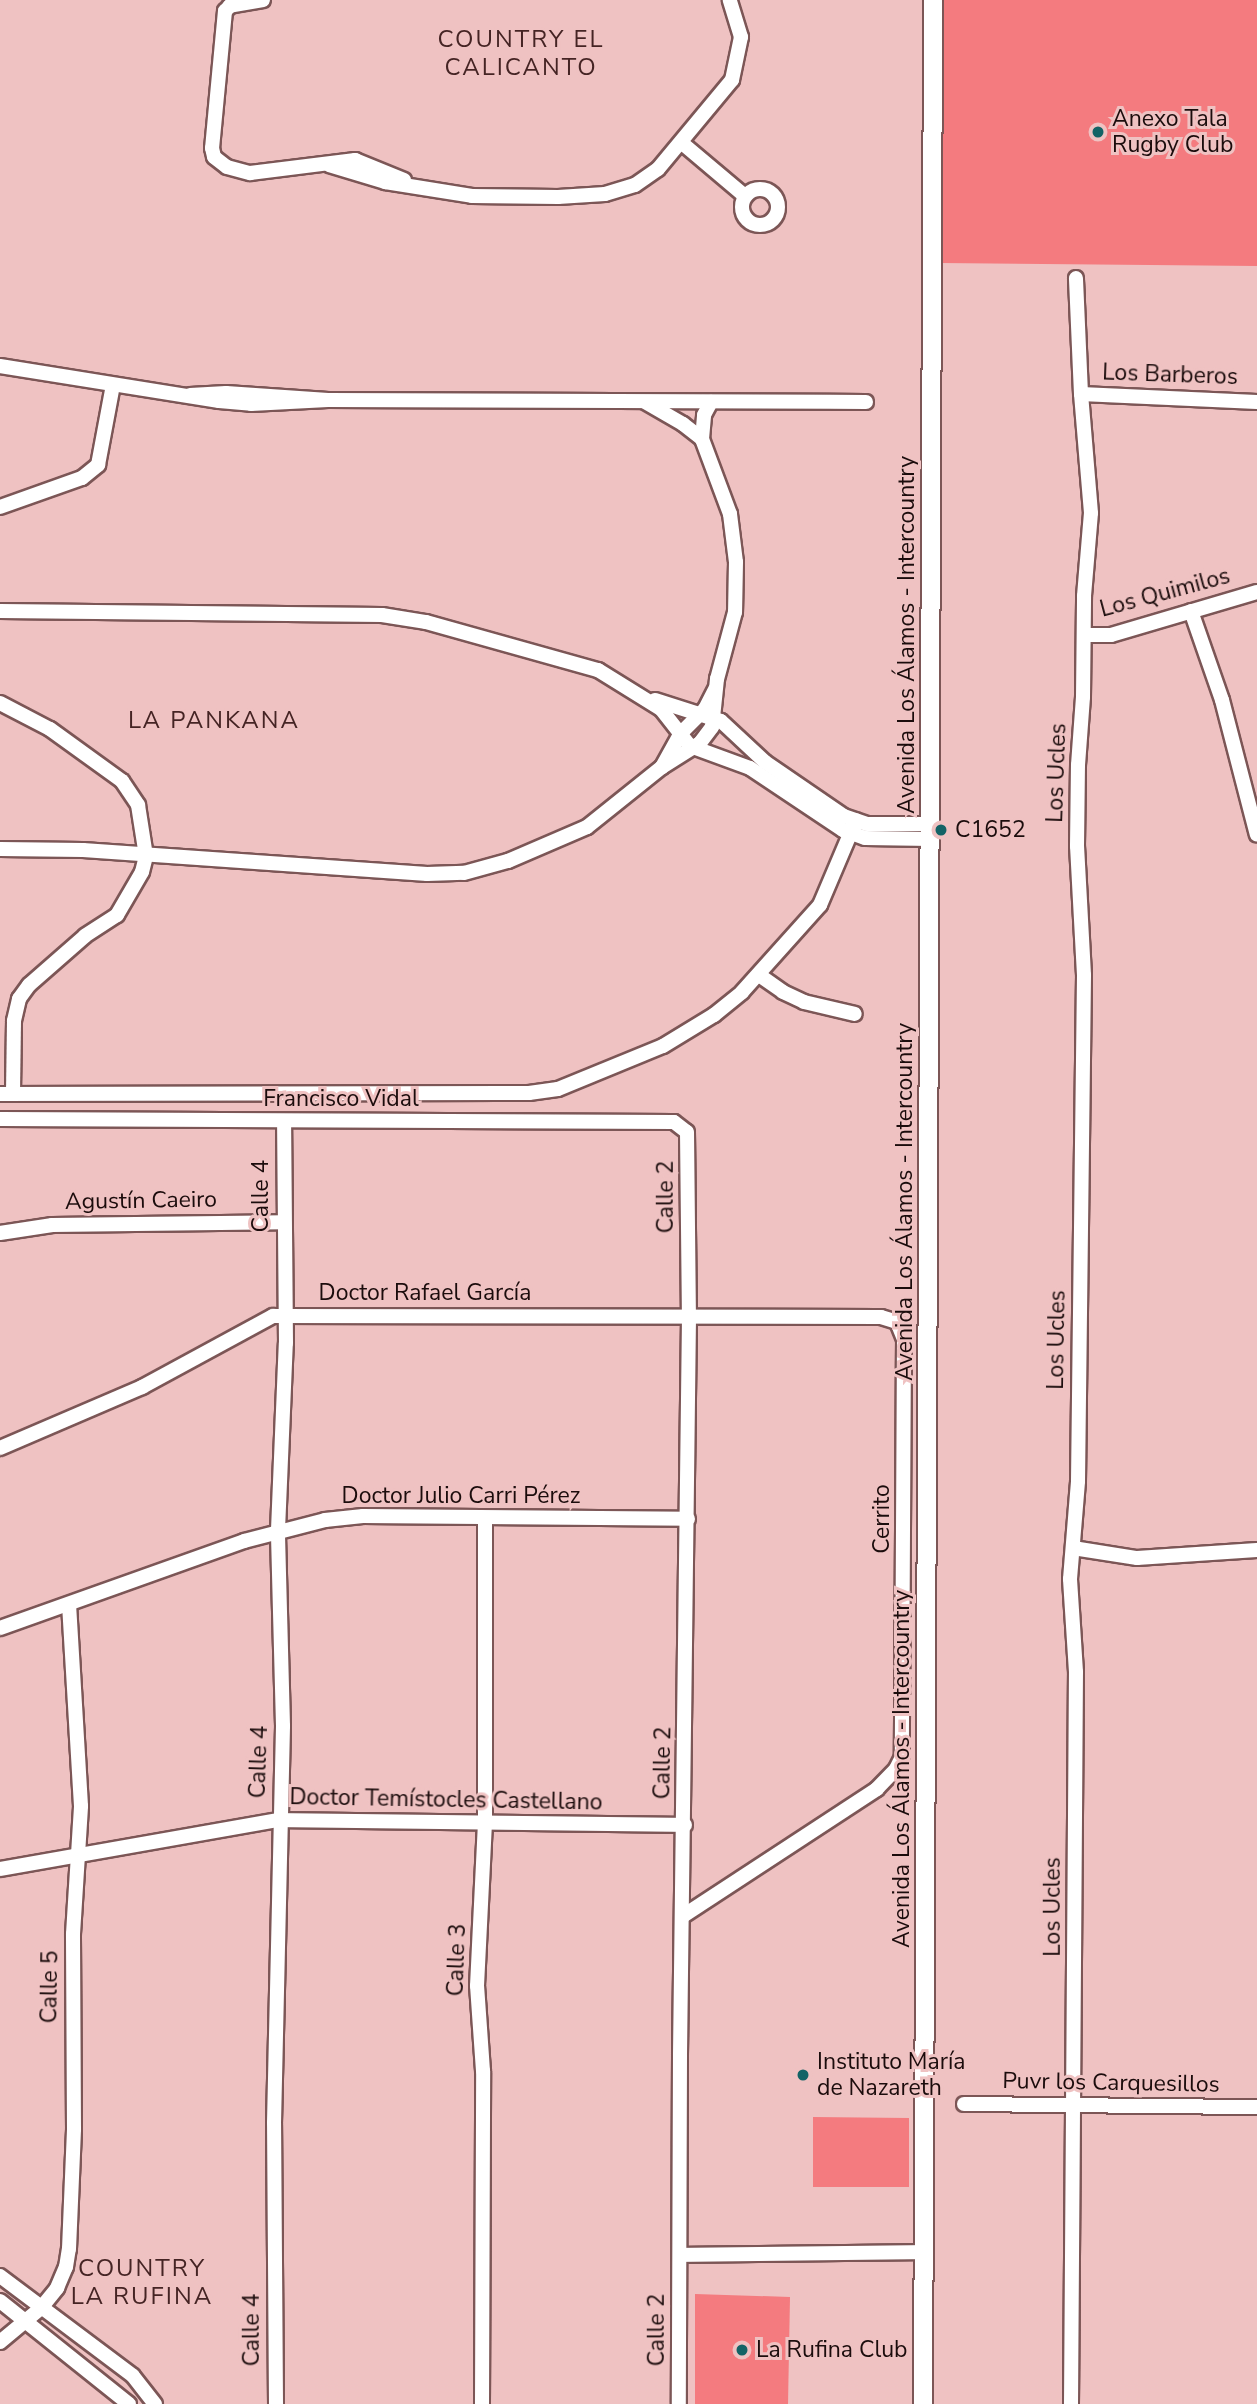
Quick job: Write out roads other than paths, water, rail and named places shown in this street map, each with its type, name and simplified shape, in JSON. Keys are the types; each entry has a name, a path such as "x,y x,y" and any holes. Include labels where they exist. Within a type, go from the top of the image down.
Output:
{"main road":[{"name":"Avenida Los Álamos - Intercountry","path":"923,2404 933,0"}],"street":[{"path":"263,0 230,6 225,11 213,135 215,157 227,167 250,173 329,165 385,182 414,184 472,196 558,197 605,194 635,185 651,177 682,143 724,91 737,67 741,37 730,0"},
{"path":"682,143 745,196"},
{"name":"Los Ucles","path":"1071,2404 1076,1672 1070,1596 1078,1481 1084,975 1077,846 1077,778 1084,596 1091,513 1081,394 1076,278"},
{"path":"0,366 190,396 226,393 328,400 866,402"},
{"path":"1,504 82,478 97,465 113,385"},
{"name":"Los Barberos","path":"1081,394 1257,401"},
{"path":"644,402 683,424 702,439"},
{"path":"0,849 66,849 427,874 464,873 508,861 587,827 662,767 694,748 706,736 707,715 733,625 736,562 730,514 702,439 704,415 711,402"},
{"name":"Los Quimilos","path":"1084,635 1111,635 1257,592"},
{"path":"0,611 394,615 584,665 647,697 707,715 730,726 765,762 853,827"},
{"path":"1191,611 1222,700 1257,835"},
{"path":"647,697 670,717 680,734 694,748 750,768 824,820 853,827 866,824 931,831"},
{"path":"0,703 50,729 122,781 138,805 146,856 142,872 117,915 76,944 29,985 19,999 6,1094 541,1092 642,1057 714,1015 759,975 820,905 853,827"},
{"path":"662,767 680,734 707,715"},
{"path":"759,975 783,992 804,1002 855,1014"},
{"name":"Francisco Vidal","path":"0,1119 660,1122 681,1125"},
{"name":"Calle 4","path":"276,2404 274,2123 278,2027 279,1820 284,1726 278,1530 286,1315 284,1121"},
{"name":"Calle 2","path":"679,2404 689,1317 688,1139 681,1125"},
{"name":"Agustín Caeiro","path":"0,1233 52,1225 284,1222"},
{"name":"Doctor Rafael García","path":"0,1448 142,1387 267,1318 286,1315 881,1317"},
{"name":"Cerrito","path":"684,1916 877,1789 896,1769 902,1757 904,1339 897,1322 881,1317"},
{"name":"Doctor Julio Carri Pérez","path":"0,1628 69,1606 278,1530 325,1520 363,1516 688,1519"},
{"name":"Calle 3","path":"482,2404 483,2085 477,1986 485,1822 485,1518"},
{"path":"1073,1548 1136,1558 1257,1550"},
{"name":"Calle 5","path":"0,2342 41,2308 63,2277 69,2249 74,2129 72,1973 79,1855 80,1769 69,1606"},
{"name":"Doctor Temístocles Castellano","path":"0,1869 279,1820 685,1825"},
{"name":"Puvr los Carquesillos","path":"964,2104 1257,2107"},
{"path":"680,2255 924,2252"},
{"path":"0,2276 132,2376 156,2404"},
{"path":"0,2301 130,2404"}],"place":[{"name":"Anexo Tala Rugby Club","path":"1098,132"},
{"name":"C1652","path":"941,830"},
{"name":"Instituto María de Nazareth","path":"803,2075"},
{"name":"La Rufina Club","path":"742,2350"}],"district":[{"name":"COUNTRY EL CALICANTO","path":"521,54"},
{"name":"LA PANKANA","path":"214,721"},
{"name":"COUNTRY LA RUFINA","path":"142,2283"}]}
